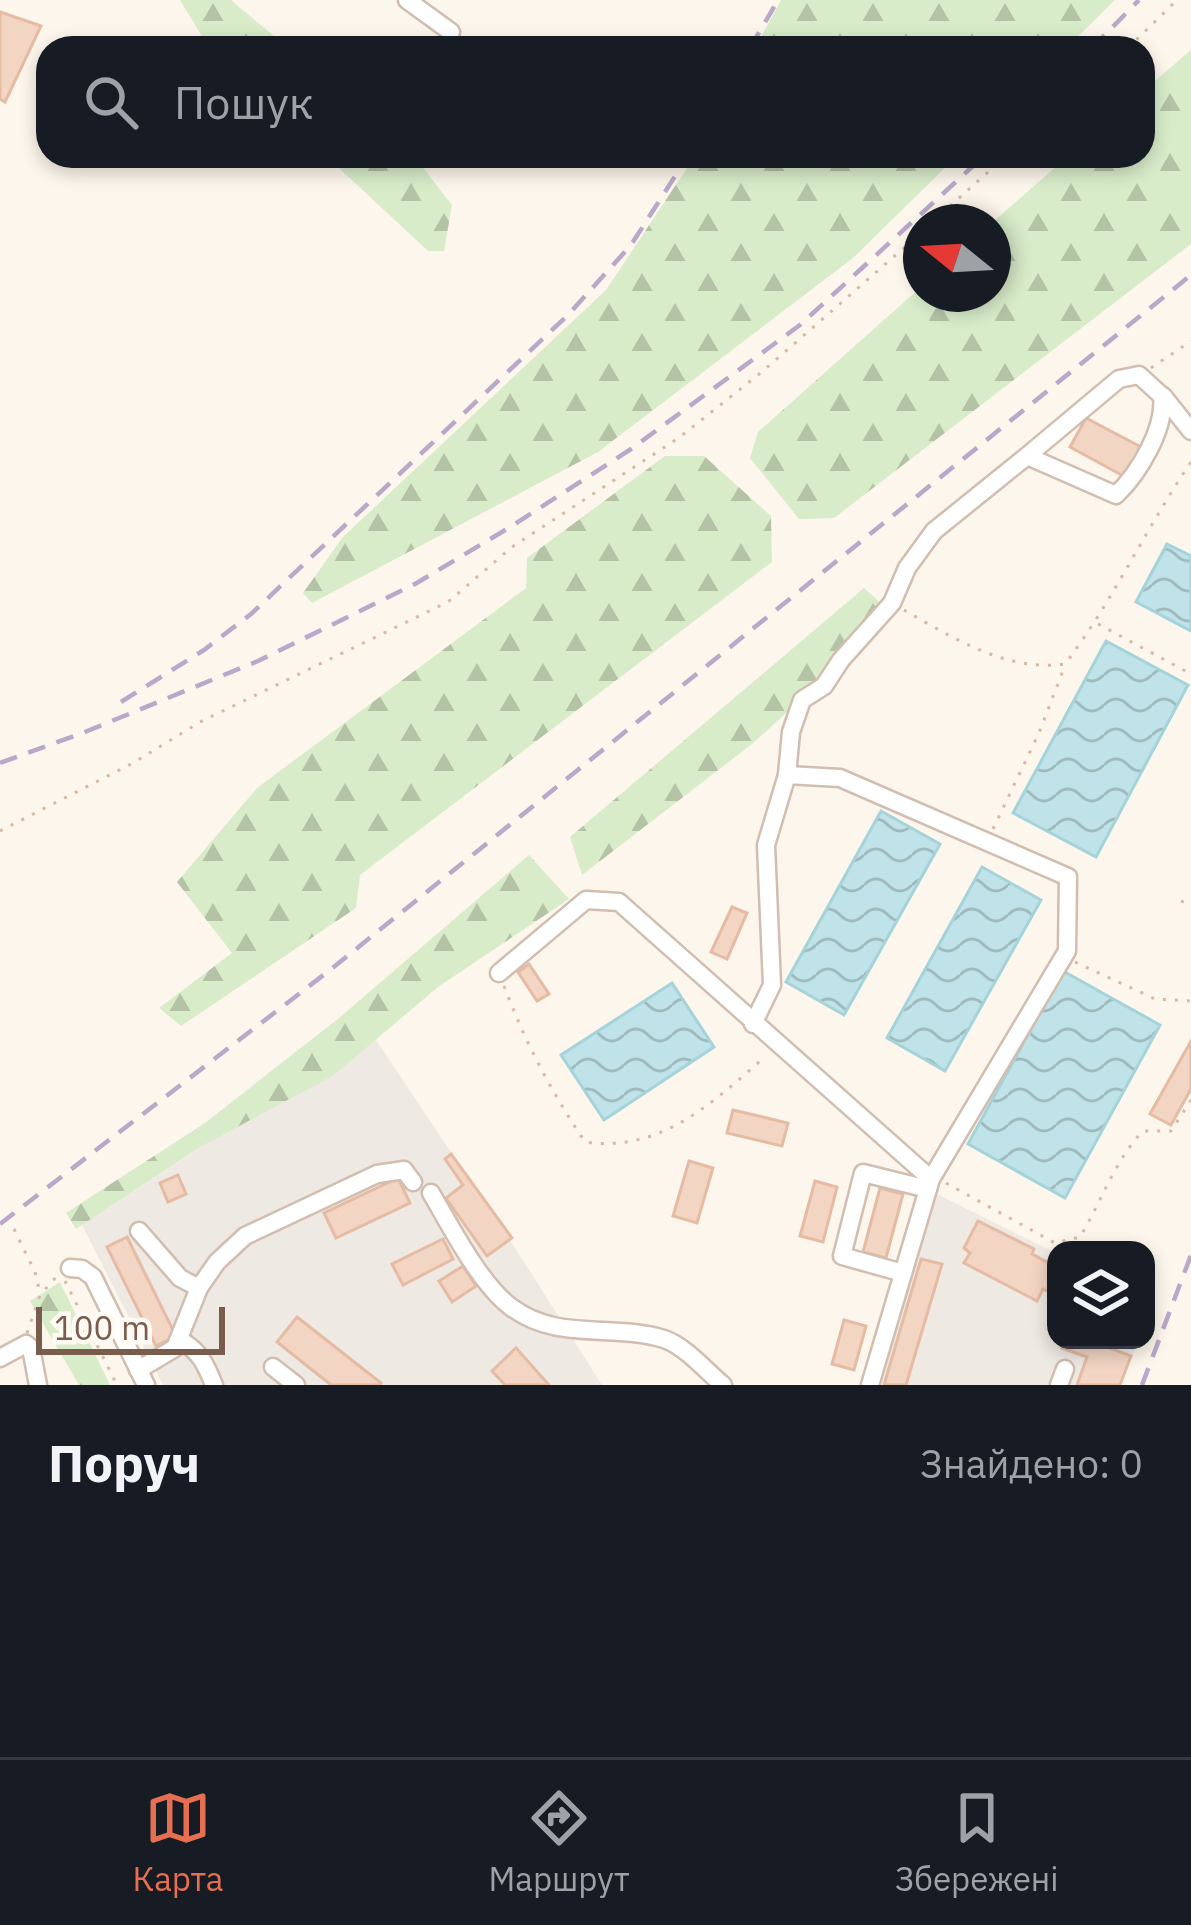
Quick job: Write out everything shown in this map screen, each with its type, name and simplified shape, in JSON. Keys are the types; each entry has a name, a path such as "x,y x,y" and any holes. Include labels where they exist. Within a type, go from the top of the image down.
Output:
{"lane":[{"path":"407,0 451,32"},
{"path":"754,1024 772,985 766,845 802,700 824,686 892,603 907,568 934,531 1119,379 1139,375 1191,431"},
{"path":"1028,456 1116,495 1160,426 1162,396"},
{"path":"787,775 840,778 1068,877 1063,956 930,1181 870,1385"},
{"path":"499,973 586,900 619,902 930,1181"},
{"path":"65,1271 82,1269 93,1277 142,1378 175,1348 199,1288 217,1262 245,1236 377,1174 404,1170 413,1182"},
{"path":"903,1273 842,1256 863,1173 930,1181"},
{"path":"431,1192 488,1282 512,1308 555,1329 604,1328 670,1341 723,1385"},
{"path":"140,1231 180,1277 199,1288"},
{"path":"180,1340 205,1362 214,1385"},
{"path":"0,1358 26,1344 31,1348 38,1385"},
{"path":"273,1366 296,1385"}],"path":[{"path":"1140,36 1177,0"},
{"path":"952,204 993,168"},
{"path":"0,831 133,763 200,722 448,602 512,547 680,437 903,248"},
{"path":"1139,375 1191,341"},
{"path":"986,842 1039,733 1065,664 1097,623 1131,556 1191,462"},
{"path":"892,603 967,646 1039,668 1065,664"},
{"path":"1097,623 1191,674"},
{"path":"1181,901 1191,905"},
{"path":"1063,956 1155,999 1191,1001"},
{"path":"499,973 519,1027 585,1142 618,1147 665,1132 701,1110 778,1046"},
{"path":"930,1181 1055,1244 1080,1237 1105,1196 1124,1150 1143,1131 1171,1131 1191,1100"},
{"path":"14,1229 35,1271 40,1295"},
{"path":"26,1344 30,1316 40,1295 65,1271 117,1385"}],"shaded area":[{"path":"372,1034 602,1385 163,1385 82,1225"},
{"path":"937,1194 1047,1249 1047,1349 1135,1349 1120,1385 881,1385"}],"green space":[{"path":"180,0 231,0 274,36 202,36"},
{"path":"781,0 1115,0 1078,36 762,36"},
{"path":"1191,50 1191,244 834,518 799,519 750,458 758,432 903,303 903,312 1011,312 1011,206 1054,168 1155,168 1155,81"},
{"path":"339,168 423,168 452,205 444,251 428,251"},
{"path":"687,168 945,168 853,258 598,452 312,603 303,593 343,537 606,290"},
{"path":"665,456 704,456 771,516 772,562 360,875 356,908 181,1026 159,1008 232,953 177,882 257,788 526,588 527,558"},
{"path":"864,588 884,606 819,683 752,744 582,875 570,837"},
{"path":"529,855 569,899 438,987 334,1075 200,1147 76,1229 66,1213 205,1123 339,1018"},
{"path":"60,1282 110,1385 79,1385 30,1301"}],"water":[{"path":"1167,544 1191,556 1191,631 1136,602"},
{"path":"1106,641 1188,685 1096,857 1013,813"},
{"path":"881,811 940,844 844,1015 786,982"},
{"path":"982,867 1041,900 945,1071 887,1038"},
{"path":"1063,971 1160,1025 1065,1198 968,1144"},
{"path":"672,983 714,1047 604,1120 561,1055"}],"building":[{"path":"0,12 41,26 5,102 0,99"},
{"path":"1086,418 1143,448 1127,478 1070,447"},
{"path":"732,907 747,913 727,959 711,952"},
{"path":"529,964 549,994 537,1001 518,972"},
{"path":"1191,1041 1191,1089 1171,1125 1150,1114"},
{"path":"733,1110 788,1123 782,1146 727,1133"},
{"path":"451,1154 512,1238 487,1256 446,1198 463,1185 445,1159"},
{"path":"689,1161 713,1168 697,1223 673,1216"},
{"path":"178,1175 186,1194 168,1202 160,1183"},
{"path":"398,1178 410,1203 336,1238 324,1213"},
{"path":"815,1181 837,1187 823,1242 800,1236"},
{"path":"880,1188 903,1194 886,1258 863,1252"},
{"path":"978,1221 1034,1249 1032,1254 1047,1262 1047,1291 1043,1289 1037,1301 964,1263 970,1253 964,1248"},
{"path":"127,1237 176,1336 156,1346 107,1247"},
{"path":"443,1239 453,1259 403,1285 392,1264"},
{"path":"921,1259 942,1264 906,1385 884,1385"},
{"path":"463,1266 476,1286 452,1302 439,1281"},
{"path":"297,1317 380,1385 331,1385 277,1342"},
{"path":"844,1320 866,1326 854,1370 832,1364"},
{"path":"516,1348 549,1385 505,1385 492,1371"},
{"path":"1065,1349 1113,1349 1131,1356 1120,1385 1077,1385 1087,1357"}],"railway":[{"path":"757,36 778,0"},
{"path":"1104,36 1139,0"},
{"path":"121,702 251,614 568,315 631,245 680,168"},
{"path":"0,763 258,661 415,584 507,529 631,449 800,325 971,168"},
{"path":"0,1224 330,970 1191,275"},
{"path":"1142,1385 1191,1255"}]}
